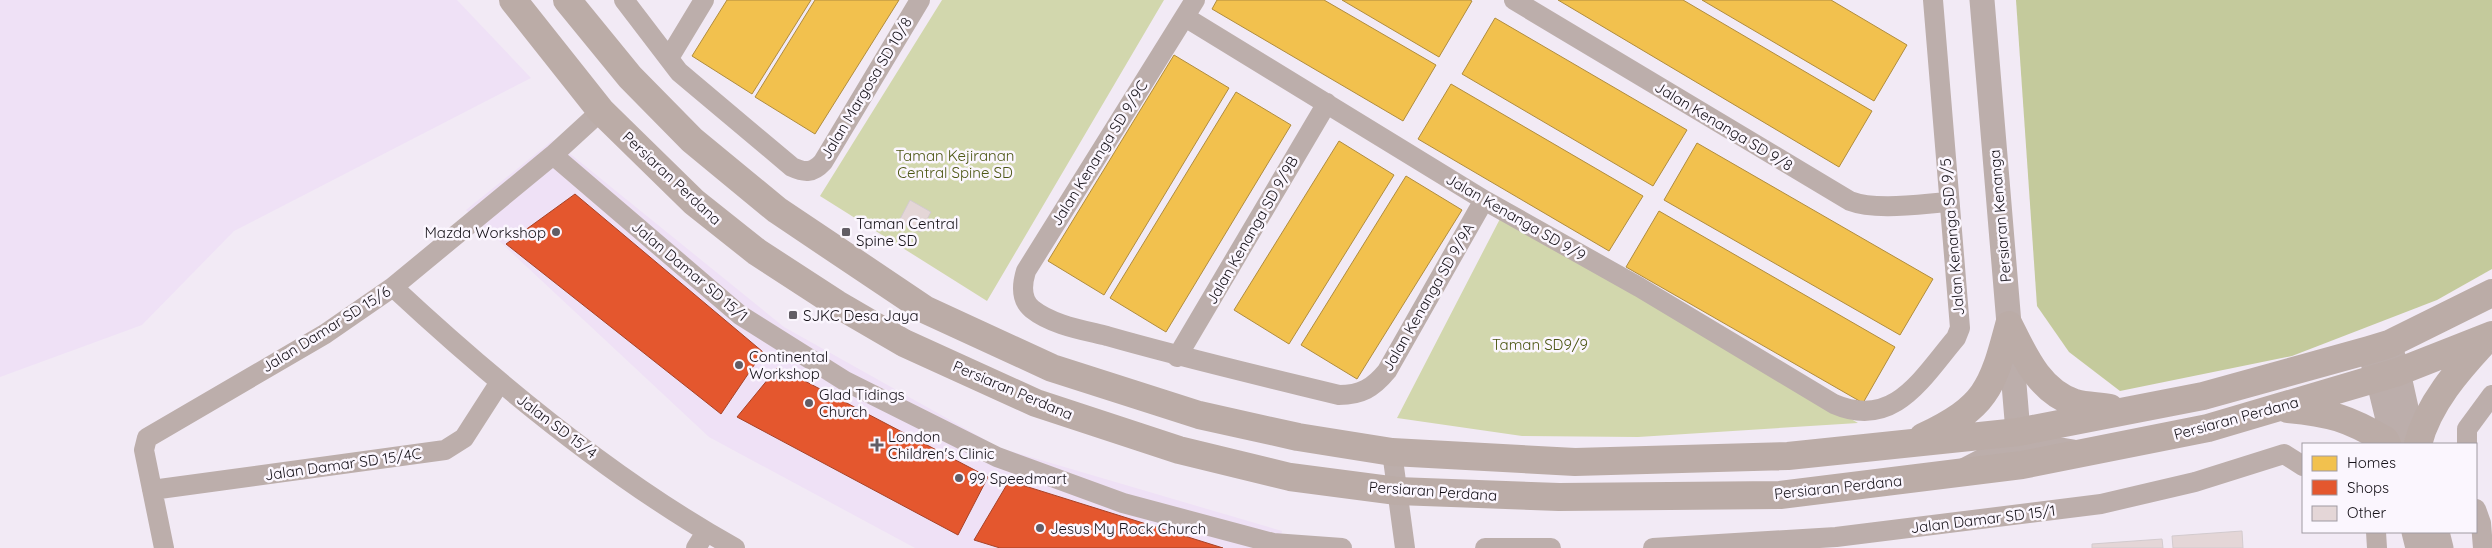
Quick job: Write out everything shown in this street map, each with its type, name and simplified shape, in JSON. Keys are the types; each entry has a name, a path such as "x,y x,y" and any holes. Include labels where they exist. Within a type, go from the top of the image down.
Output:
{"main road":[{"name":"Persiaran Perdana","path":"512,0 601,111 694,202 757,252 837,304 904,343 1036,403 1179,450 1290,477 1397,491 1559,497 1780,494 1960,473 2022,465 2208,428 2388,375 2491,335"},
{"name":"Persiaran Perdana","path":"567,0 630,77 692,140 777,210 926,310 1052,368 1199,415 1298,437 1392,452 1575,462 1788,456 2018,432 2203,396 2379,347 2492,293"},
{"path":"2009,324 2032,371 2050,389 2074,403 2135,410"},
{"path":"1908,444 1966,414 1984,394 1996,373 2009,324"},
{"path":"2418,443 2428,417 2443,392 2464,364 2491,335"},
{"path":"1036,403 1052,368"},
{"path":"2276,408 2320,412 2356,422 2386,443"}],"street":[{"path":"624,0 669,58 704,0"},
{"name":"Jalan Margosa SD 10/8","path":"669,58 679,72 792,167 809,171 816,169 822,162 920,0"},
{"name":"Jalan Kenanga SD 9/8","path":"1514,0 1850,201 1860,205 1948,202"},
{"name":"Jalan Kenanga SD 9/5","path":"1851,411 1869,412 1891,406 1904,398 1956,338 1960,328 1948,202 1933,0"},
{"name":"Persiaran Kenanga","path":"1982,0 2018,432"},
{"name":"Jalan Kenanga SD 9/9","path":"1190,8 1327,103 1484,200 1639,287 1834,404 1851,411"},
{"name":"Jalan Kenanga SD 9/9C","path":"1032,309 1025,301 1023,291 1022,281 1026,271 1190,8"},
{"name":"Jalan Kenanga SD 9/9B","path":"1177,356 1327,103"},
{"name":"Jalan Damar SD 15/6","path":"164,548 144,450 147,438 325,334 392,287 553,155 601,111"},
{"name":"Jalan Damar SD 15/1","path":"553,155 740,315 845,381 997,457 1123,503 1272,546 1342,548"},
{"name":"Jalan Kenanga SD 9/9A","path":"1032,309 1057,322 1177,356 1339,394 1353,395 1365,392 1387,371 1484,200"},
{"name":"Jalan SD 15/4","path":"392,287 500,382 701,540 735,548"},
{"path":"2379,347 2414,443"},
{"path":"2388,375 2394,443"},
{"name":"Jalan Damar SD 15/4C","path":"152,490 445,450 464,438 500,382"},
{"path":"2467,443 2467,429 2492,395"},
{"path":"1960,473 2006,449 2018,432 2031,445 2081,453"},
{"path":"1392,452 1405,548"},
{"name":"Jalan Damar SD 15/1","path":"1654,548 1836,537 2101,504 2195,482 2284,454 2302,465"},
{"path":"2483,519 2483,548"},
{"path":"2376,533 2378,548"},
{"path":"2414,533 2418,548"},
{"path":"2437,533 2441,548"},
{"path":"1485,548 1551,548"}],"shaded area":[{"path":"0,0 457,0 531,78 234,231 142,325 0,377"},
{"path":"553,140 784,327 1000,448 1282,531 1278,548 915,548 709,437 466,210"}],"green space":[{"name":"Taman Kejiranan Central Spine SD","path":"942,0 1164,0 987,301 820,196"},
{"path":"2016,0 2492,0 2492,269 2437,300 2292,356 2120,391 2069,352 2037,306"},
{"name":"Taman SD9/9","path":"1502,215 1858,423 1638,437 1522,436 1397,418"}],"building: Homes":[{"path":"727,0 811,0 752,94 692,56"},
{"path":"815,0 899,0 815,134 755,97"},
{"path":"1217,0 1324,0 1436,65 1403,121 1212,9"},
{"path":"1342,0 1470,0 1472,1 1439,57"},
{"path":"1558,0 1683,0 1872,111 1839,167"},
{"path":"1702,0 1831,0 1907,45 1874,101"},
{"path":"1495,18 1687,130 1653,186 1462,74"},
{"path":"1174,55 1229,88 1104,295 1048,261"},
{"path":"1451,84 1643,196 1609,251 1418,139"},
{"path":"1236,92 1291,125 1166,332 1110,298"},
{"path":"1339,141 1394,175 1289,344 1234,310"},
{"path":"1697,143 1933,279 1900,335 1664,200"},
{"path":"1406,176 1462,210 1357,379 1301,345"},
{"path":"1659,211 1895,347 1863,403 1626,267"}],"building: Shops":[{"path":"575,194 763,352 721,414 506,244"},
{"path":"778,367 988,477 958,535 737,417"},
{"path":"1009,481 1223,548 1000,548 974,540"}],"building: Other":[{"path":"910,200 931,212 920,232 899,221"},
{"path":"2242,531 2243,548 2173,548 2172,536"},
{"path":"2162,539 2163,548 2092,548 2092,544"}],"place":[{"name":"Mazda Workshop","path":"556,232"},
{"name":"Taman Central Spine SD","path":"846,232"},
{"name":"SJKC Desa Jaya","path":"793,315"},
{"name":"Continental Workshop","path":"739,365"},
{"name":"Glad Tidings Church","path":"809,403"},
{"name":"London Children's Clinic","path":"877,445"},
{"name":"99 Speedmart","path":"959,478"},
{"name":"Jesus My Rock Church","path":"1040,528"}]}
